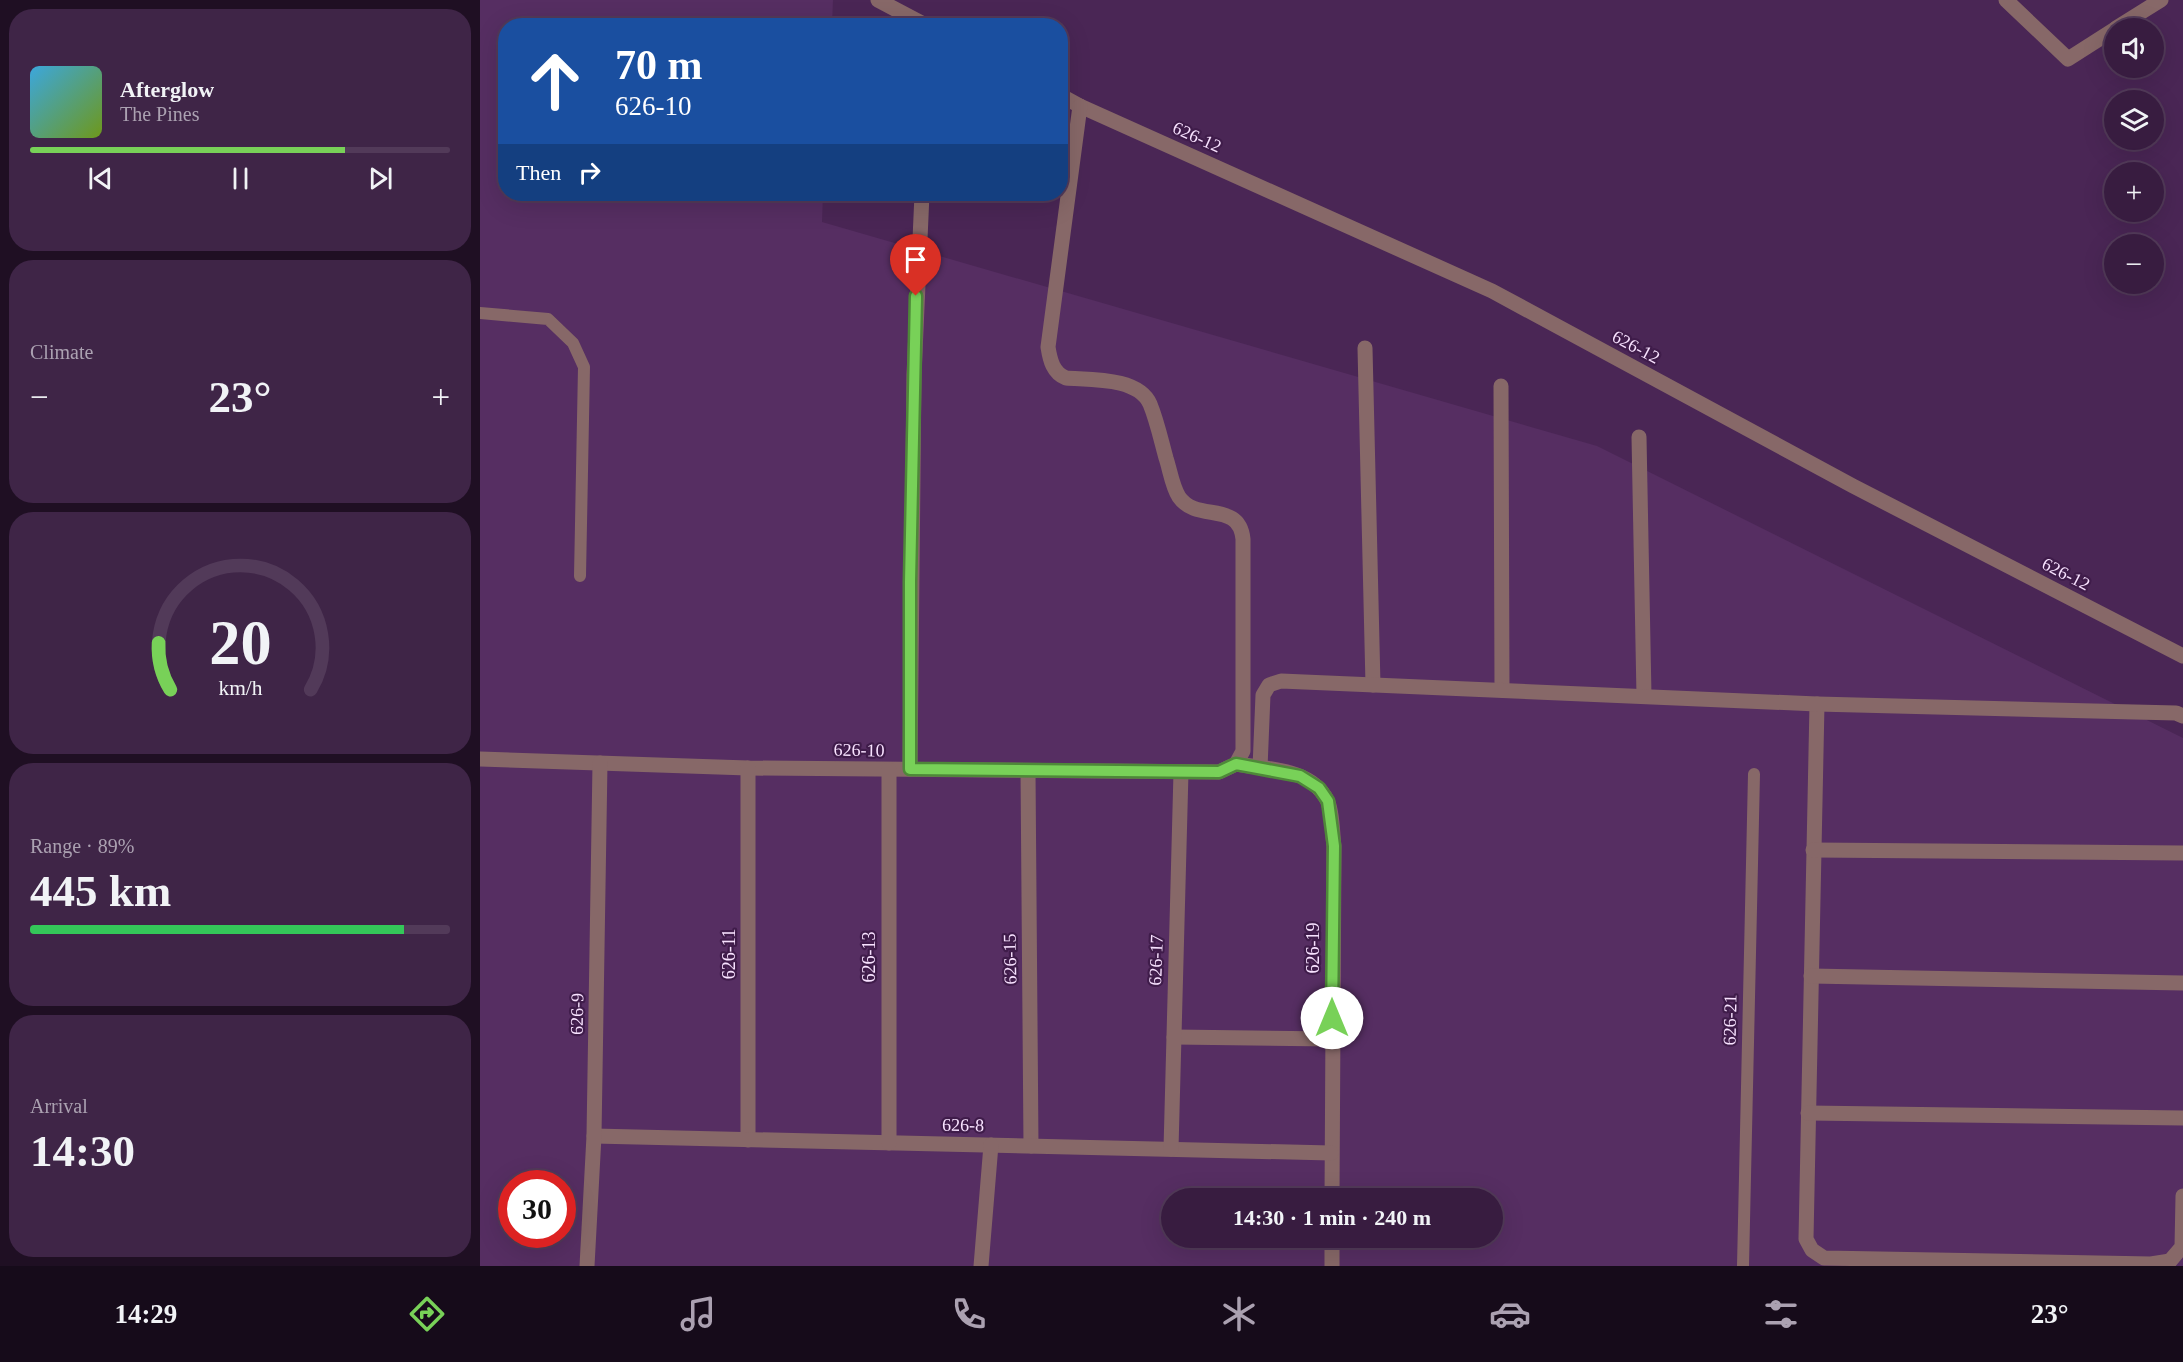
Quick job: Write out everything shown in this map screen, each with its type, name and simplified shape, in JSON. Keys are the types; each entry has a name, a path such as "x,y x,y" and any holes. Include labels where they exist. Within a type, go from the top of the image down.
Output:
{"street":[{"path":"878,0 912,18"},
{"path":"2006,0 2068,59 2104,36"},
{"path":"2133,18 2161,0"},
{"name":"626-12","path":"1068,99 1492,291 1853,486 2183,656"},
{"path":"1068,196 1080,106"},
{"path":"910,769 914,375 922,201"},
{"path":"1067,201 1048,347 1049,357 1060,375 1066,378 1122,383 1139,391 1150,404 1180,498 1194,509 1229,516 1240,526 1243,539 1243,751 1236,764"},
{"path":"1365,348 1373,684"},
{"path":"1501,386 1502,690"},
{"path":"1639,437 1644,696"},
{"path":"1260,768 1263,695 1269,685 1281,681 1817,704 2176,713 2183,716"},
{"path":"1817,704 1806,1239 1812,1250 1824,1258 2151,1264 2170,1261 2182,1247 2183,1196"},
{"name":"626-10","path":"480,759 748,768 1028,771 1219,772 1236,764"},
{"name":"626-9","path":"587,1266 594,1136 600,763"},
{"name":"626-19","path":"1236,764 1300,776 1319,788 1328,801 1334,846 1332,1188"},
{"name":"626-11","path":"748,768 748,1140"},
{"name":"626-13","path":"889,770 889,1143"},
{"name":"626-15","path":"1028,771 1031,1146"},
{"name":"626-17","path":"1171,1149 1181,772"},
{"path":"1814,850 2183,853"},
{"path":"1811,975 2183,983"},
{"path":"1174,1037 1332,1040"},
{"path":"1808,1113 2183,1118"},
{"name":"626-8","path":"594,1136 1332,1153"},
{"path":"981,1266 991,1146"},
{"path":"1332,1248 1332,1266"}],"lane":[{"path":"480,313 548,319 573,343 584,367 580,576"},
{"name":"626-21","path":"1743,1266 1754,774"}],"shaded area":[{"path":"480,0 833,0 832,18 498,18 498,201 823,201 822,222 1597,446 2183,738 2183,1266 480,1266"}],"route":[{"path":"916,296 910,582 910,769 1219,772 1236,764 1300,776 1319,788 1328,801 1334,846 1332,1018"}]}
